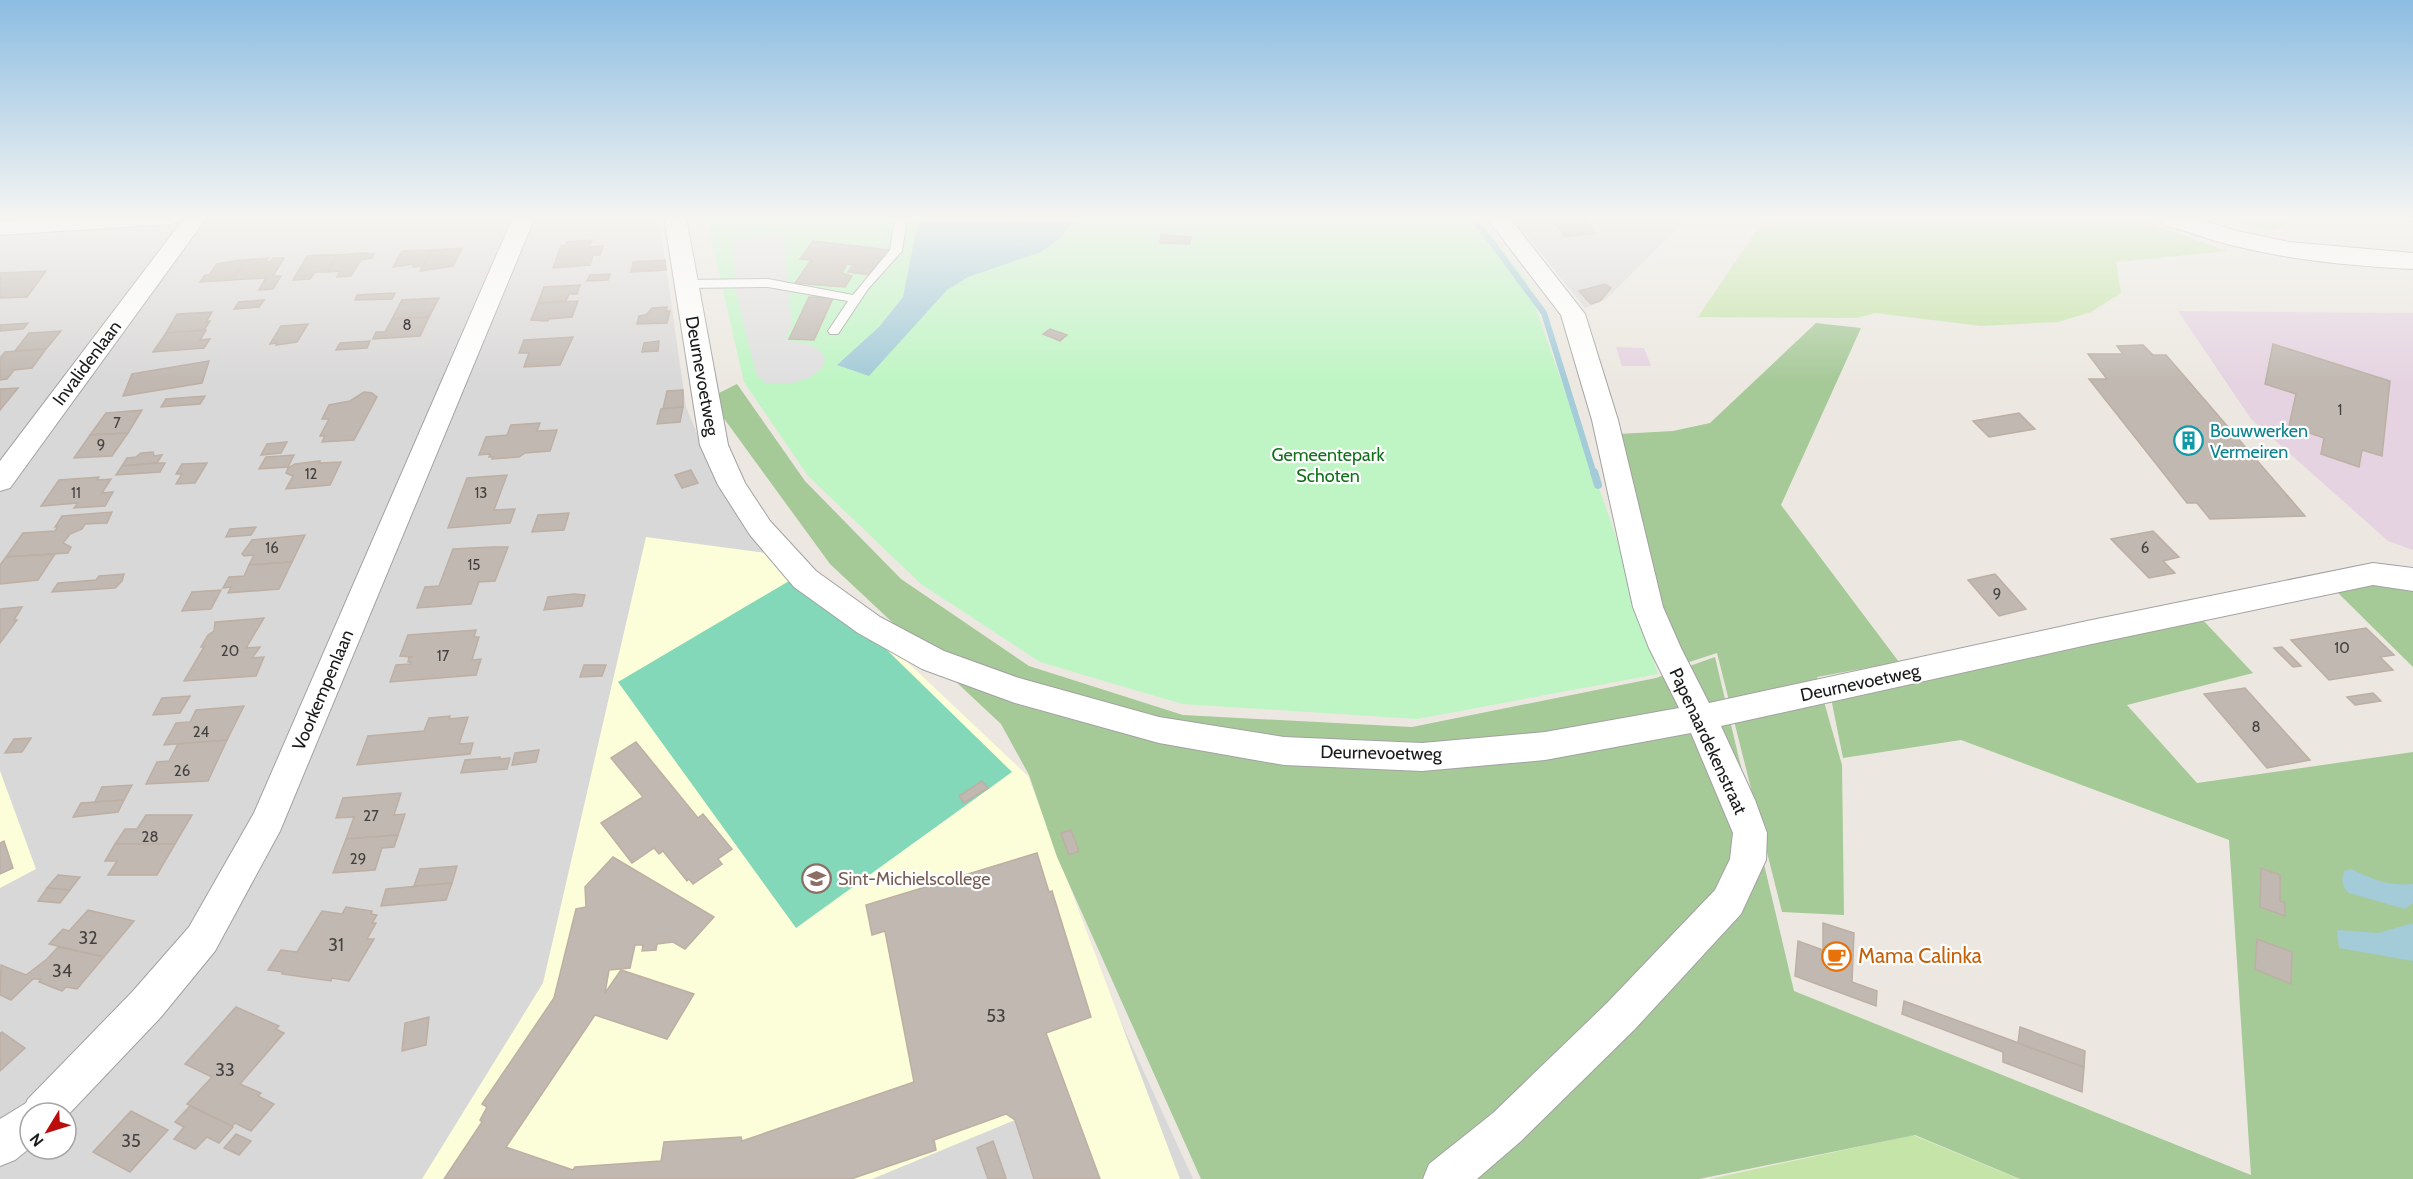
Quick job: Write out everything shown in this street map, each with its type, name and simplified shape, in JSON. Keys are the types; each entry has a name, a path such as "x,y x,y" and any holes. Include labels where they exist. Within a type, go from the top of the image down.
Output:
{"street":[{"name":"Invalidenlaan","path":"0,481 155,272"},
{"name":"Voorkempenlaan","path":"54,1101 147,1004 202,939 268,820 501,272"},
{"name":"Deurnevoetweg","path":"685,272 714,445 732,484 760,528 805,579 869,625 933,660 1015,690 1137,724 1284,751 1433,756 1545,746 1700,718 2064,638 2373,574 2409,579"},
{"name":"Papenaardekenstraat","path":"1444,1179 1507,1128 1621,1016 1728,902 1748,860 1750,833 1738,800 1665,648 1648,607 1605,420 1573,314 1540,272"},
{"path":"0,1145 18,1131"}],"lane":[{"path":"834,331 878,272"},
{"path":"687,284 768,283 856,299"}],"shaded area":[{"path":"0,272 667,272 686,407 701,443 1019,800 1193,1179 0,1179"},
{"path":"734,272 787,272 792,325 786,337 790,341 809,344 818,349 825,357 823,367 811,377 793,383 766,384 756,374 735,288"},
{"path":"1556,272 1633,272 1605,300 1585,308"},
{"path":"2178,311 2413,313 2413,550 2388,541 2251,419"},
{"path":"1816,323 1861,328 1781,505 1899,662 1817,677 1842,765 1844,915 1782,912 1717,653 1680,665 1658,608 1618,434 1673,431 1710,423"},
{"path":"1616,347 1644,348 1651,366 1622,366"},
{"path":"737,384 805,481 901,579 1029,666 1183,715 1412,727 1656,678 1715,657 1794,991 2251,1175 2229,840 1961,740 1843,758 1827,678 2200,617 2253,673 2127,705 2197,783 2413,752 2413,1179 2020,1179 1915,1135 1699,1179 1201,1179 1057,857 1029,775 1001,724 830,564 709,398"},
{"name":"Sint-Michielscollege","path":"646,537 796,557 1028,776 1180,1179 1034,1179 1015,1120 872,1179 422,1179 543,983"},
{"path":"2407,581 2413,584 2413,667 2332,587"},
{"path":"0,771 36,869 0,888"}],"green space":[{"name":"Gemeentepark Schoten","path":"719,272 1520,272 1525,278 1612,525 1658,674 1417,719 1182,704 1040,662 921,584 808,476 744,382"},
{"path":"1728,272 2118,272 2121,293 2091,312 2058,322 1981,326 1875,313 1857,318 1698,317"},
{"path":"806,571 1012,772 796,928 618,682"},
{"path":"1913,1135 2019,1179 1710,1179"}],"water":[{"path":"908,272 983,272 968,277 947,290 869,376 837,365 879,327 903,297"},
{"path":"2351,869 2381,881 2413,884 2413,903 2405,909 2349,893 2344,886 2343,877 2344,871"},
{"path":"2413,923 2413,961 2339,948 2337,930 2378,933"}],"building":[{"path":"45,272 27,297 0,298 0,273"},
{"path":"211,272 237,272 231,280 200,282 205,275"},
{"path":"237,272 275,272 273,276 281,276 273,289 259,290 266,278 231,280"},
{"path":"298,272 315,272 310,279 293,280"},
{"path":"339,272 353,272 351,276 337,277"},
{"path":"803,272 843,272 852,276 845,287 795,283"},
{"path":"848,272 872,272 870,275"},
{"path":"610,274 608,280 587,281 590,275"},
{"path":"1605,284 1611,288 1600,301 1591,304 1579,291"},
{"path":"580,285 577,294 569,294 566,301 538,303 544,287"},
{"path":"395,293 392,299 355,300 357,295"},
{"path":"809,297 833,298 814,340 789,339"},
{"path":"439,298 429,317 392,319 402,300"},
{"path":"264,300 259,307 234,309 239,302"},
{"path":"578,301 572,317 549,319 548,321 531,320 538,303"},
{"path":"667,307 666,311 670,311 667,323 637,324 639,316 646,315 652,308"},
{"path":"212,312 206,322 210,321 204,330 166,333 177,314"},
{"path":"429,317 420,336 373,339 376,332 385,332 392,319"},
{"path":"28,323 23,329 0,331 0,325"},
{"path":"308,324 297,342 270,344 281,326"},
{"path":"1050,329 1067,335 1060,341 1043,334"},
{"path":"206,330 200,340 210,339 204,348 153,352 166,333"},
{"path":"61,331 46,349 15,351 29,333"},
{"path":"573,337 560,365 524,367 529,353 519,353 524,340"},
{"path":"370,341 367,348 336,350 340,343"},
{"path":"659,341 658,351 642,352 644,343"},
{"path":"2273,344 2390,381 2382,456 2362,450 2359,467 2321,454 2324,438 2289,426 2296,394 2265,384"},
{"name":"Bouwwerken Vermeiren","path":"2143,345 2153,355 2166,355 2305,516 2210,519 2197,503 2187,503 2089,379 2107,379 2088,354 2123,354 2117,346"},
{"path":"46,349 32,368 14,370 7,379 0,380 0,358 5,352"},
{"path":"209,361 202,383 123,396 132,374"},
{"path":"18,388 0,410 0,389"},
{"path":"683,390 683,407 663,409 667,391"},
{"path":"364,392 372,393 377,397 354,440 322,442 325,436 320,436 329,419 322,419 329,405 350,401"},
{"path":"205,396 200,404 161,407 166,399"},
{"path":"683,407 680,422 657,424 661,409"},
{"path":"142,410 128,433 90,435 106,413"},
{"path":"2019,413 2035,429 1989,437 1973,421"},
{"path":"540,423 537,431 557,430 550,451 492,459 493,457 489,457 490,454 479,455 486,437 507,435 511,425"},
{"path":"128,433 112,456 74,458 90,435"},
{"path":"287,442 281,453 261,455 267,444"},
{"path":"153,452 154,456 162,455 157,463 122,466 127,458"},
{"path":"294,455 288,467 259,469 266,457"},
{"path":"320,461 319,463 341,462 330,485 286,489 293,476 286,473 288,468 295,464"},
{"path":"165,463 160,472 116,475 122,466"},
{"path":"207,463 195,483 176,484 182,474 176,474 182,464"},
{"path":"691,470 698,483 682,488 675,475"},
{"path":"507,475 494,510 515,509 510,523 448,528 467,478"},
{"path":"99,477 97,480 111,479 102,493 113,492 105,506 74,508 78,503 41,506 59,480"},
{"path":"112,512 107,523 85,524 82,529 70,534 63,543 71,547 68,553 6,557 23,533 55,531 62,516"},
{"path":"569,513 564,530 532,532 538,515"},
{"path":"256,527 251,535 226,537 230,529"},
{"path":"2153,531 2179,557 2163,561 2175,573 2149,578 2111,539"},
{"path":"305,535 292,562 249,565 254,555 244,556 242,554 252,540"},
{"path":"508,547 495,581 479,582 471,604 417,608 425,587 439,586 453,549"},
{"path":"55,554 38,580 0,584 0,565 6,557"},
{"path":"292,562 279,589 228,593 231,587 223,588 229,577 244,576 249,565"},
{"path":"124,574 122,581 115,588 52,592 58,583 96,580 99,576"},
{"path":"1995,574 2026,609 1999,616 1968,580"},
{"path":"221,590 211,609 182,611 192,592"},
{"path":"585,595 582,606 544,610 548,597"},
{"path":"22,607 14,620 17,620 0,643 0,609"},
{"path":"264,618 246,648 260,647 252,658 264,657 256,676 184,681 204,647 201,647 208,635 214,631 215,622"},
{"path":"2366,628 2394,655 2380,657 2393,670 2329,680 2291,640"},
{"path":"476,630 474,637 479,637 472,660 481,659 476,675 390,682 396,665 410,664 409,657 413,657 400,656 408,635"},
{"path":"2282,647 2301,666 2293,667 2274,648"},
{"path":"584,665 606,665 602,676 580,677"},
{"path":"2245,688 2310,760 2267,768 2204,694"},
{"path":"2373,693 2381,701 2355,705 2347,697"},
{"path":"190,696 180,713 153,715 162,698"},
{"path":"244,706 227,740 164,745 176,723 190,722 196,710"},
{"path":"450,716 449,719 468,717 459,744 473,743 470,754 357,765 368,736 424,731 429,718"},
{"path":"31,738 22,752 5,753 14,739"},
{"path":"227,740 208,781 146,784 157,762 169,761 178,744"},
{"path":"636,742 698,818 703,814 732,849 718,859 722,864 693,884 689,879 687,881 663,851 659,854 654,848 632,863 601,823 643,797 611,758"},
{"path":"539,750 536,762 512,765 515,753"},
{"path":"500,757 499,759 510,758 507,769 461,773 465,760"},
{"path":"982,781 988,788 964,803 959,796"},
{"path":"132,785 124,800 95,802 102,787"},
{"path":"401,793 394,815 405,814 398,835 346,839 354,817 336,818 343,798"},
{"path":"124,800 118,812 73,817 81,803"},
{"path":"146,815 192,815 175,844 115,844 125,829 137,829"},
{"path":"1071,830 1079,851 1069,855 1061,833"},
{"path":"398,835 394,847 382,848 375,870 333,873 346,839"},
{"path":"4,841 13,868 0,874 0,843"},
{"path":"115,844 175,844 157,875 108,875 117,861 105,861"},
{"path":"1037,853 1049,892 1052,891 1091,1017 1046,1033 1100,1179 1034,1179 1015,1120 1006,1114 934,1140 936,1150 851,1179 444,1179 482,1122 480,1120 487,1107 482,1104 554,998 576,909 586,907 585,887 613,857 714,917 685,949 673,942 657,944 656,950 642,951 643,945 635,945 630,968 609,970 605,993 621,970 694,994 667,1039 595,1015 506,1147 573,1170 575,1167 661,1161 664,1142 741,1137 742,1141 914,1082 885,931 872,935 866,905"},
{"path":"457,866 452,883 414,886 420,869"},
{"path":"2261,868 2280,875 2280,901 2285,903 2285,916 2260,907"},
{"path":"58,875 80,877 70,890 47,888"},
{"path":"452,883 446,900 381,906 386,889"},
{"path":"47,888 70,890 60,903 38,901"},
{"path":"346,907 372,911 371,914 377,915 372,923 376,923 367,939 374,939 349,981 332,978 331,981 268,970 281,950 297,952 322,911 342,914"},
{"path":"88,910 134,921 104,957 49,944 63,929 69,931"},
{"path":"1823,923 1854,933 1852,982 1877,991 1876,1006 1795,976 1798,941 1823,950"},
{"path":"2257,939 2292,952 2291,984 2255,969"},
{"path":"58,947 104,957 77,989 66,987 62,991 39,982 41,979 33,979 11,1000 0,995 1,965 26,975"},
{"path":"1904,1001 2084,1067 2082,1092 2003,1062 2003,1052 1902,1014"},
{"path":"236,1007 279,1026 276,1029 284,1033 240,1084 261,1093 258,1096 274,1104 251,1131 235,1123 232,1126 187,1104 212,1077 185,1064"},
{"path":"429,1017 426,1045 402,1051 405,1023"},
{"path":"2020,1027 2085,1051 2084,1067 2018,1043"},
{"path":"2,1032 25,1048 0,1071 0,1033"},
{"path":"190,1106 233,1127 219,1143 207,1137 195,1149 174,1139 184,1127 175,1122"},
{"path":"131,1111 168,1130 130,1172 93,1152"},
{"path":"236,1134 251,1141 239,1155 224,1148"},
{"path":"993,1141 1006,1178 1003,1179 988,1179 977,1148"}],"waterway":[{"path":"1514,272 1544,313 1594,474"},
{"path":"1594,472 1598,485"}],"place":[{"name":"Bouwwerken Vermeiren","path":"2189,441"},
{"name":"Sint-Michielscollege","path":"817,879"},
{"name":"Mama Calinka","path":"1837,956"}]}
